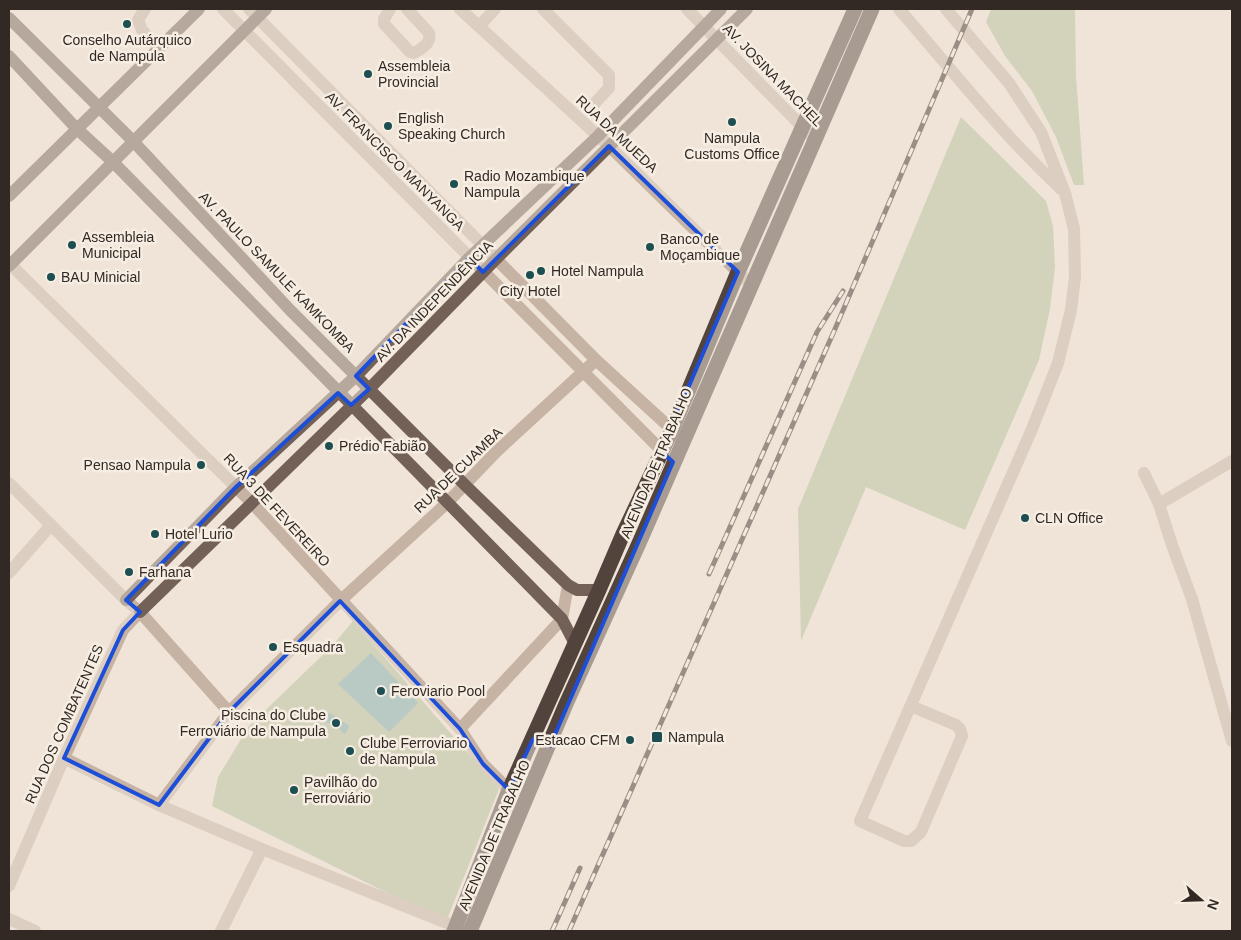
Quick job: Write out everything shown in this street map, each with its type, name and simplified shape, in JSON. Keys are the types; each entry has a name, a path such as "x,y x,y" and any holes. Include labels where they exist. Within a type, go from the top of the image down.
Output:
{"highway":[{"name":"AVENIDA DE TRABALHO","path":"461,930 509,790 600,590 623,534 672,430 738,272 855,9"},
{"name":"AVENIDA DE TRABALHO","path":"461,930 550,746 673,462 816,141 872,9"},
{"path":"623,534 640,540"},
{"path":"533,739 550,746"}],"main road":[{"path":"9,196 199,9"},
{"name":"AV. DA INDEPENDÊNCIA","path":"126,600 236,487 356,376 482,245 598,136 721,9"},
{"name":"AV. DA INDEPENDÊNCIA","path":"140,612 369,389 483,272 747,9"},
{"path":"9,264 244,30 257,12"},
{"name":"AV. PAULO SAMULE KAMKOMBA","path":"9,18 133,141 290,310 568,585"},
{"path":"9,56 76,128 112,161 562,619 575,644"},
{"path":"568,585 577,590 600,590"}],"street":[{"path":"145,9 138,20 142,30 158,48"},
{"name":"AV. FRANCISCO MANYANGA","path":"223,9 582,373 673,462"},
{"path":"390,9 384,19 384,24 414,54 429,42 430,38 429,33 406,9"},
{"name":"RUA DA MUEDA","path":"460,9 609,146 751,285"},
{"path":"479,26 495,9"},
{"path":"543,9 609,75 609,88 594,104"},
{"name":"AV. JOSINA MACHEL","path":"687,9 816,141"},
{"path":"899,9 998,125 1065,193"},
{"path":"911,706 956,725 962,736 921,832 911,841 904,841 860,821 1032,429 1058,363 1071,310 1075,277 1074,229 1065,193 1041,132 1009,83 946,9"},
{"name":"AV. FRANCISCO MANYANGA","path":"257,12 495,260 596,360 684,440"},
{"name":"RUA 3 DE FEVEREIRO","path":"9,264 251,502 340,601 460,729 483,764 509,790"},
{"name":"RUA DE CUAMBA","path":"159,805 229,712 340,601 447,503 496,452 596,360"},
{"path":"1159,504 1232,461"},
{"path":"1144,473 1159,504 1192,599 1232,741"},
{"path":"9,483 140,612 229,712"},
{"path":"9,573 51,525"},
{"path":"460,729 562,619 568,585"},
{"path":"123,630 126,600"},
{"path":"123,630 140,612"},
{"name":"RUA DOS COMBATENTES","path":"9,886 64,758 123,630"},
{"path":"64,758 159,805 461,930"},
{"path":"221,931 262,849"},
{"path":"9,919 35,931"}],"highlighted area":[{"path":"609,146 738,272 661,451 673,462 640,541 550,746 533,739 509,790 483,764 460,729 340,601 229,712 159,805 64,758 123,630 140,612 126,600 236,487 338,393 351,405 369,389 356,376 469,258 483,272"}],"green space":[{"path":"991,9 1075,9 1076,76 1084,185 1074,185 1056,137 1032,91 1005,56 986,22"},
{"path":"961,117 1046,201 1053,226 1055,267 1050,309 1039,360 965,530 866,487 801,641 798,509"},
{"name":"Clube Ferroviario de Nampula","path":"353,621 499,789 446,922 212,806 218,777 249,726 333,645"}],"water":[{"path":"371,653 418,703 389,732 338,684"},
{"name":"Piscina do Clube Ferroviário de Nampula","path":"330,713 349,726 345,734 333,724 324,722 322,716"}],"railway":[{"path":"569,931 835,329 972,9"},
{"path":"709,574 817,332 843,291"},
{"path":"552,931 580,868"}],"place":[{"name":"Conselho Autárquico de Nampula","path":"127,24"},
{"name":"Assembleia Provincial","path":"368,74"},
{"name":"Nampula Customs Office","path":"732,122"},
{"name":"English Speaking Church","path":"388,126"},
{"name":"Radio Mozambique Nampula","path":"454,184"},
{"name":"Assembleia Municipal","path":"72,245"},
{"name":"Banco de Moçambique","path":"650,247"},
{"name":"Hotel Nampula","path":"541,271"},
{"name":"City Hotel","path":"530,275"},
{"name":"BAU Minicial","path":"51,277"},
{"name":"Prédio Fabião","path":"329,446"},
{"name":"Pensao Nampula","path":"201,465"},
{"name":"CLN Office","path":"1025,518"},
{"name":"Hotel Lurio","path":"155,534"},
{"name":"Farhana","path":"129,572"},
{"name":"Esquadra","path":"273,647"},
{"name":"Feroviario Pool","path":"381,691"},
{"name":"Piscina do Clube Ferroviário de Nampula","path":"336,723"},
{"name":"Nampula","path":"657,737"},
{"name":"Estacao CFM","path":"630,740"},
{"name":"Clube Ferroviario de Nampula","path":"350,751"},
{"name":"Pavilhão do Ferroviário","path":"294,790"}]}
